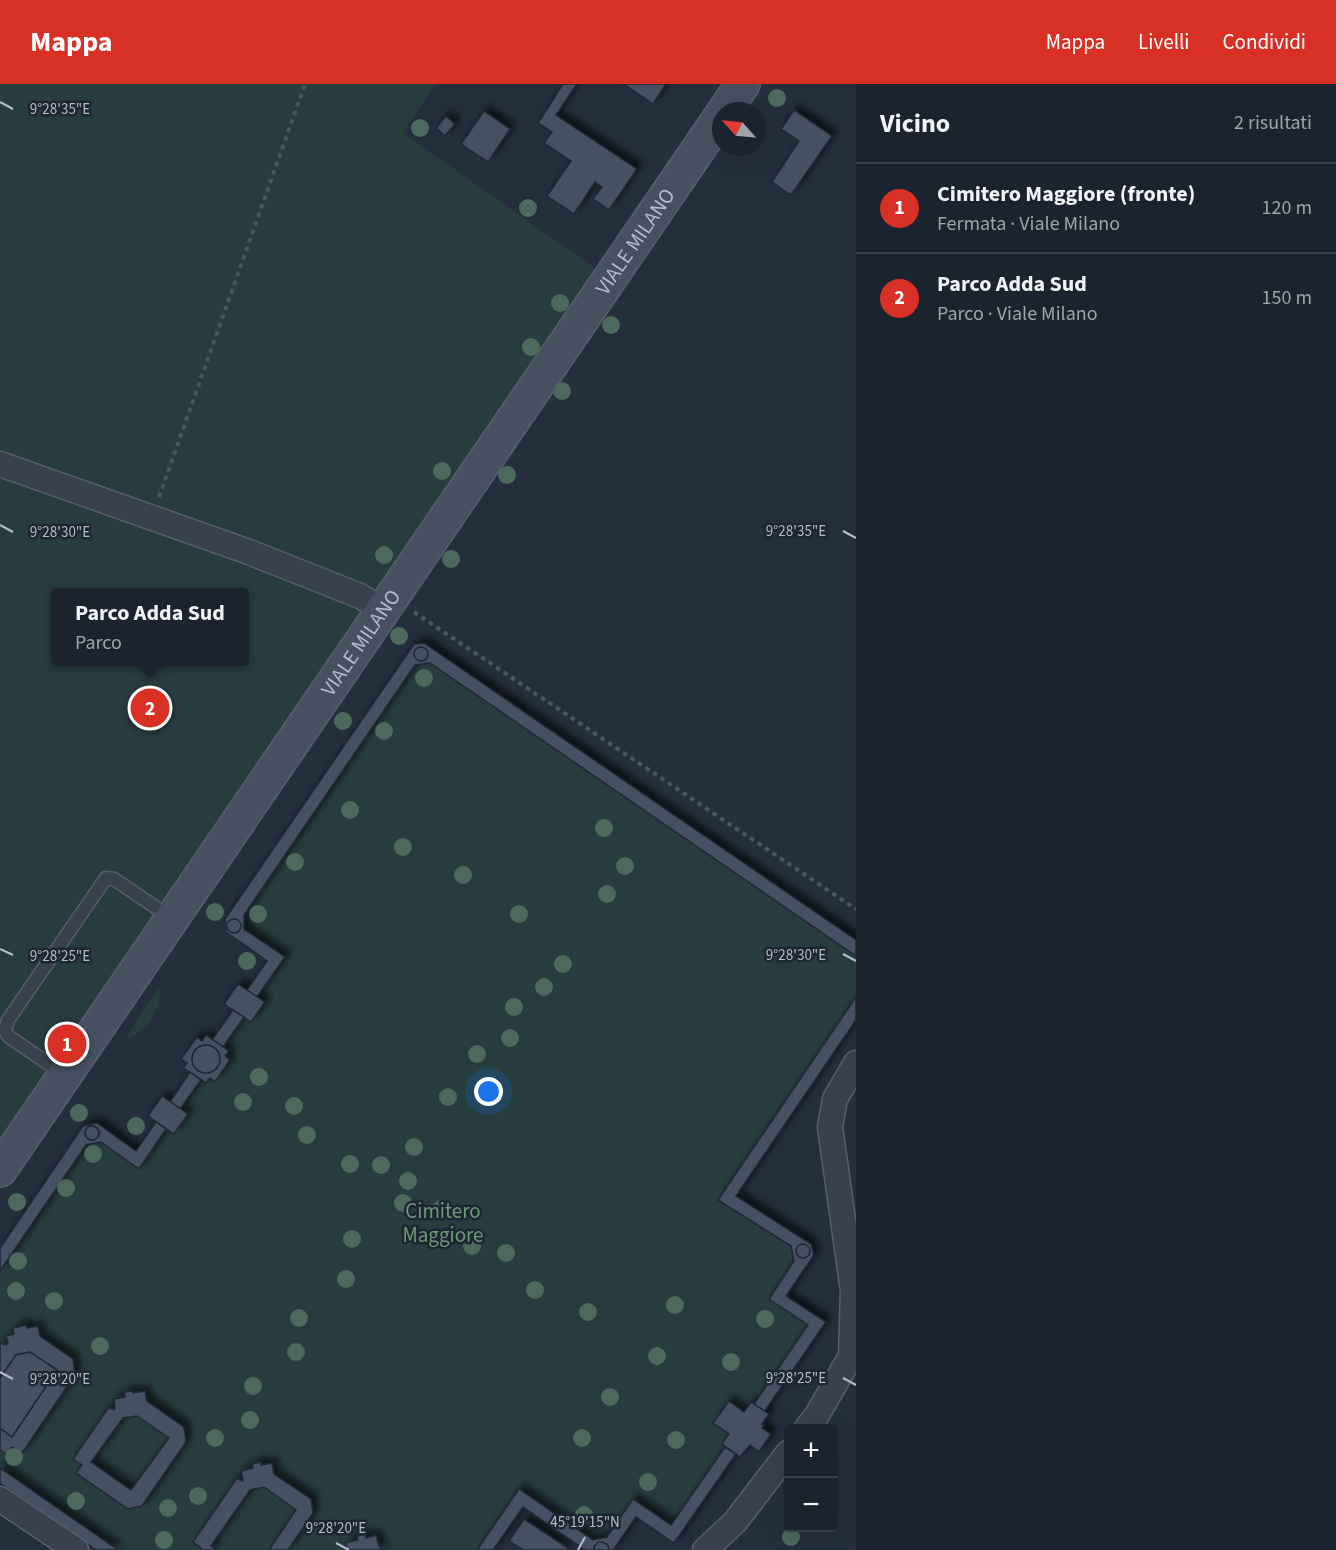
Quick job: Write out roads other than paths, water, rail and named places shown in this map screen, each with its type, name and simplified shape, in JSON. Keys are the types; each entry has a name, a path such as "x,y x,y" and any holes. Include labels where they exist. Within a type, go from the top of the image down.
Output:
{"street":[{"path":"730,102 743,84"},
{"name":"VIALE MILANO","path":"0,1170 712,129"},
{"path":"0,464 386,603"},
{"path":"810,1424 851,1356 853,1291 830,1127 835,1099 856,1063"},
{"path":"705,1550 735,1522 784,1459"},
{"path":"0,1498 76,1550"}],"lane":[{"path":"64,1075 8,1036 5,1031 8,1020 106,878 114,879 171,917"}],"place":[{"name":"Parco Adda Sud","path":"150,708"},
{"name":"Cimitero Maggiore (fronte)","path":"67,1044"}],"park label":[{"name":"Cimitero Maggiore","path":"443,1223"}]}
